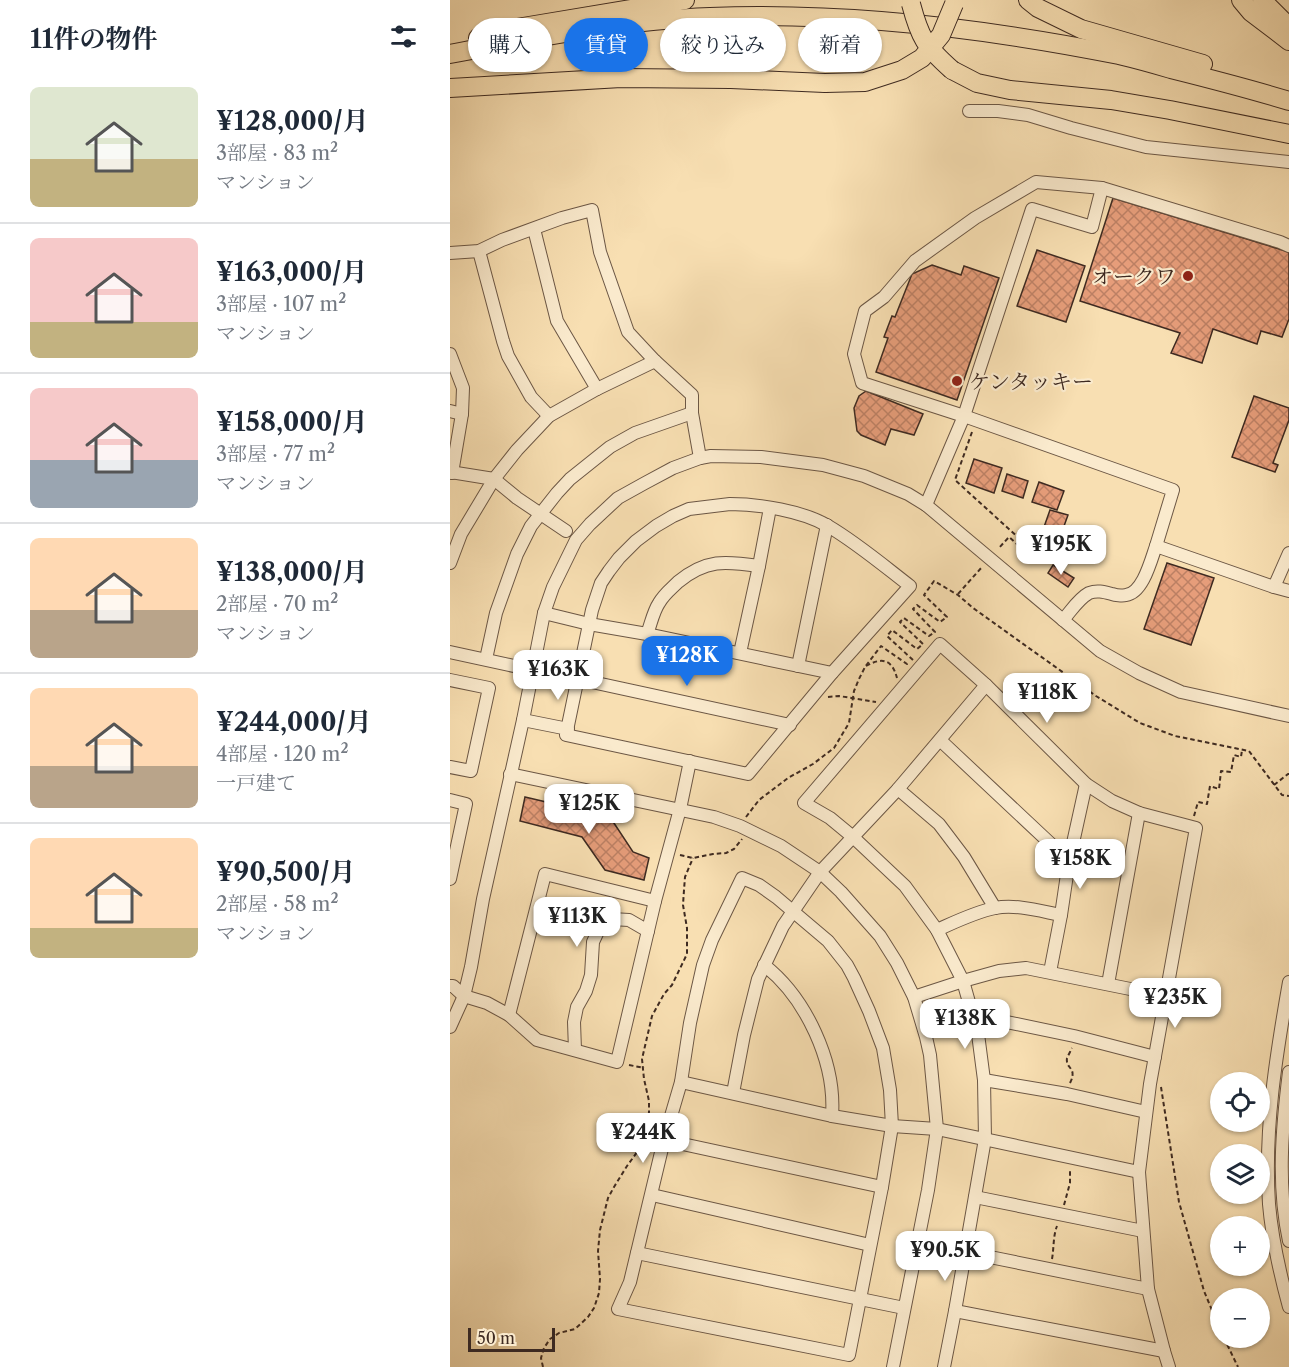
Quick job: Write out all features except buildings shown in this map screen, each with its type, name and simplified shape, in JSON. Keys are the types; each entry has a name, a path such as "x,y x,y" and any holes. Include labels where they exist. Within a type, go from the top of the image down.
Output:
{"highway":[{"path":"450,45 511,29 685,0"},
{"path":"1028,0 1038,8 1081,29 1212,67 1240,86"},
{"path":"911,2 918,29 935,56 951,70 977,83 1010,90 1123,102 1289,134"},
{"path":"450,88 621,78 865,82 902,70 922,58 941,35 954,2"},
{"path":"1248,3 1289,27"},
{"path":"1248,3 1289,41"},
{"path":"450,54 533,38 621,25 708,17 800,16 869,19 1013,36 1121,56 1240,86 1289,101"}],"street":[{"path":"969,111 998,111 1028,115 1146,147 1289,162"},
{"path":"1063,620 1081,599 1091,592 1102,591 1126,596 1137,590 1156,546 1173,490 970,418 862,383 854,354 865,312 884,297 915,261 975,218 1036,182 1102,189 1289,246"},
{"path":"926,505 970,418 1032,209 1092,227 1102,189"},
{"path":"450,253 479,250 562,218 592,210 600,252 628,332 692,395 692,413 700,458"},
{"path":"534,229 557,321 597,389"},
{"path":"479,250 508,356 531,397 549,416"},
{"path":"450,354 463,388 456,412 451,473 494,479 517,498 566,531"},
{"path":"450,563 456,533 516,450 549,416 597,389 655,361"},
{"path":"486,659 496,613 517,554 531,526 557,494 570,479 610,447 635,433 692,413"},
{"path":"450,1027 464,996 471,967 483,899 544,614 553,587 576,540 590,524 618,498 673,468 700,458 761,457 823,465 864,476 908,494 926,505 1100,651 1139,673 1181,692 1289,716"},
{"path":"730,504 750,504 770,508 827,525 910,586 832,673 748,774 566,735 589,624 601,583 619,558 636,541 656,526 689,509 730,504"},
{"path":"740,653 770,508"},
{"path":"798,666 827,525"},
{"path":"1156,546 1289,591"},
{"path":"1274,587 1289,553"},
{"path":"647,634 657,605 664,594 700,567 730,562 759,566"},
{"path":"544,614 832,673"},
{"path":"944,1367 985,1139 984,1080 978,1034 963,981 937,930 905,886 853,837 804,803 940,644 986,685 1086,784 1112,801 1139,813 1196,828 1150,1084 1139,1172 1148,1288 1169,1367"},
{"path":"450,652 532,670"},
{"path":"578,679 790,725"},
{"path":"450,680 489,688 471,771 450,767"},
{"path":"733,1093 758,978 783,926 820,872 898,789 986,685"},
{"path":"523,720 568,729"},
{"path":"940,740 1069,861"},
{"path":"450,986 464,996 487,1003 509,1015 537,1040 617,1062 690,761"},
{"path":"510,774 680,809 714,817 748,830 782,846 820,872 880,936 914,997 926,1037 930,1055 937,1129 928,1190 893,1367"},
{"path":"1050,972 1069,861 1086,784"},
{"path":"898,789 939,824 964,857 995,908"},
{"path":"450,800 466,804 452,858 450,879"},
{"path":"1108,984 1139,813"},
{"path":"509,1015 545,874 655,901"},
{"path":"742,878 759,885 793,910 828,941 847,965 862,995 883,1048 890,1090 892,1126 849,1355 618,1309 630,1282 664,1140 681,1082 690,1023 703,965 712,940 742,878"},
{"path":"937,930 995,908 1017,907 1061,915"},
{"path":"575,1050 574,1022 577,1007 586,991 591,975 593,942 600,927 612,919 629,920 648,931"},
{"path":"764,965 776,974 794,997 816,1034 827,1063 832,1085 832,1116"},
{"path":"914,997 999,971 1026,968 1165,996"},
{"path":"1289,982 1274,1067 1268,1159 1269,1206 1281,1278 1289,1307"},
{"path":"973,1015 1074,1036 1155,1057"},
{"path":"1289,1072 1281,1165 1289,1241"},
{"path":"984,1080 1067,1094 1146,1112"},
{"path":"681,1082 832,1116 892,1126 937,1129 1139,1172"},
{"path":"664,1140 882,1187"},
{"path":"652,1195 870,1245"},
{"path":"975,1197 1143,1231"},
{"path":"916,1247 1148,1288"},
{"path":"637,1253 904,1308"},
{"path":"955,1311 1164,1351"}],"path":[{"path":"970,418 955,480 1032,550 1028,555 1009,537 994,553"},
{"path":"958,595 987,561"},
{"path":"865,667 882,660 892,666 897,680"},
{"path":"823,699 839,696 883,703"},
{"path":"1191,827 1198,802 1206,804 1210,786 1218,789 1221,771 1231,772 1234,756 1240,757 1242,750"},
{"path":"1274,785 1289,774"},
{"path":"1282,795 1289,796"},
{"path":"543,1367 541,1358 549,1340 560,1333 575,1329 594,1308 599,1293 601,1268 598,1251 600,1230 608,1198 646,1136 649,1101 642,1059 652,1016 664,994 672,985 687,954 687,928 683,905 686,878 693,858 726,853 734,849 748,830"},
{"path":"1067,1094 1073,1070 1067,1058 1073,1047 1074,1036"},
{"path":"617,1062 644,1068"},
{"path":"1150,1084 1162,1088 1179,1202 1210,1305"},
{"path":"1229,1348 1238,1367"}],"place":[{"name":"オークワ","path":"1188,276"},
{"name":"ケンタッキー","path":"957,381"}]}
